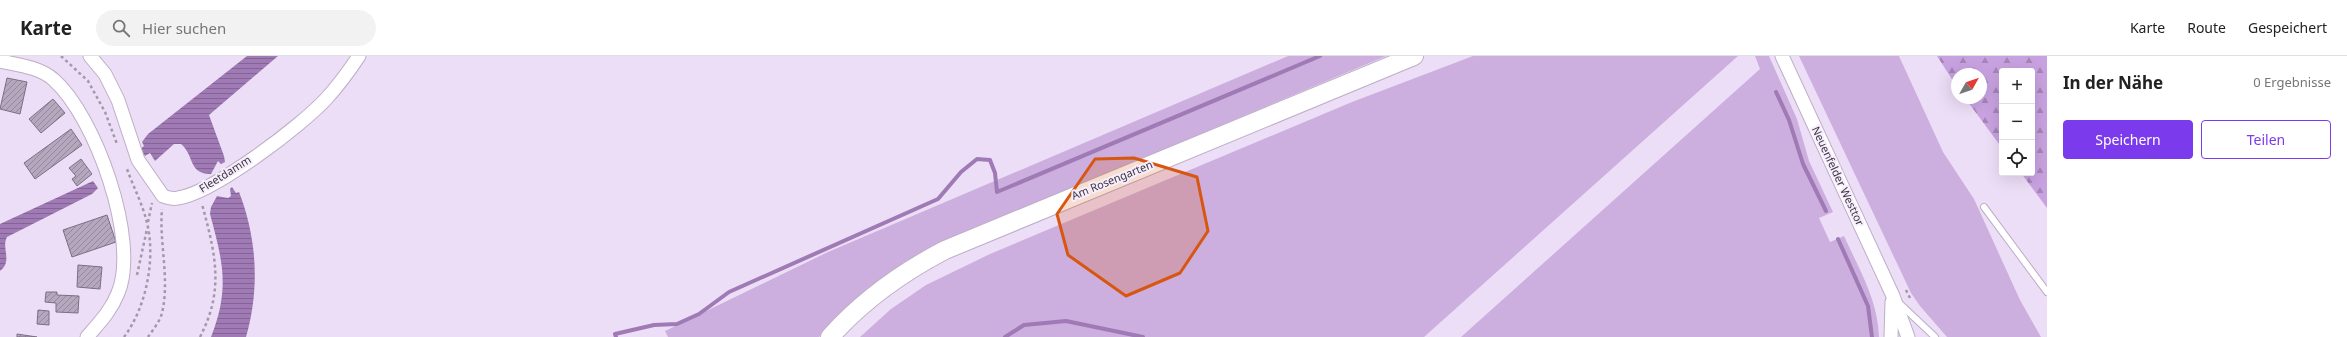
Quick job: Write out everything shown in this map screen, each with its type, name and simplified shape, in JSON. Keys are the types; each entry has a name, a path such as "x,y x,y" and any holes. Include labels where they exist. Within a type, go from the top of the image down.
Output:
{"main road":[{"name":"Am Rosengarten","path":"830,337 857,309 895,278 945,250 1414,56"}],"street":[{"path":"14,56 24,66"},
{"path":"90,56 105,74 118,100 138,160 163,196"},
{"name":"Fleetdamm","path":"163,196 177,199 199,192 235,171 309,115 326,99 359,56"},
{"name":"Neuenfelder Westtor","path":"1782,56 1893,296 1916,337"},
{"path":"0,61 35,69 53,79 78,111 97,150 121,224 125,258 119,292 108,314 87,337"},
{"name":"Neuenfelder Westtor","path":"1891,337 1893,296"},
{"name":"Neuenfelder Westtor","path":"1893,296 1899,337"},
{"name":"Neuenfelder Westtor","path":"1893,296 1908,337"}],"lane":[{"path":"1984,207 2047,292"},
{"path":"1893,296 1935,337"}],"path":[{"path":"62,56 88,81 105,112 119,149"},
{"path":"124,337 142,304 150,260 148,223 125,164"},
{"path":"199,192 215,253 216,285 206,326 200,337"},
{"path":"148,337 162,314 164,277 161,226 163,196"},
{"path":"137,277 148,223"}],"highlighted area":[{"path":"1134,158 1197,177 1208,231 1180,273 1126,296 1068,255 1057,214 1095,159"}],"shaded area":[{"path":"247,56 278,56 209,115 225,162 221,164 218,161 211,174 199,171 195,168 181,144 174,144 155,161 150,153 145,156 140,149 144,146 142,142 148,134"},
{"path":"1288,56 1386,56 941,243 891,273 876,284 833,322 819,337 668,337 665,331 828,252"},
{"path":"1473,56 1738,56 1424,337 860,337 891,309 926,285 990,254 1352,102"},
{"path":"1755,56 1769,56 1797,119 1809,161 1833,212 1819,218 1830,242 1844,236 1867,285 1878,323 1879,337 1461,337 1760,69"},
{"path":"1799,56 1899,56 1943,152 1974,199 2020,300 2041,337 1947,337 1920,306 1911,293"},
{"path":"93,181 98,188 92,194 7,237 5,246 6,263 0,271 0,224"},
{"path":"232,187 236,193 239,192 250,227 253,245 255,282 253,301 246,337 211,337 221,304 222,276 221,261 210,214 211,207 217,196 228,198 231,196 230,189"}],"green space":[{"path":"1937,56 2047,56 2047,208 2023,176 2035,176 2035,68 1999,68 1999,144 1969,104 1987,104 1987,68 1951,68 1951,78"}],"building":[{"path":"7,78 27,82 20,114 0,109"},
{"path":"53,99 65,113 41,133 29,119"},
{"path":"71,129 82,145 35,179 24,163"},
{"path":"81,159 92,174 77,186 72,179 76,176 69,168"},
{"path":"107,215 116,242 72,257 63,230"},
{"path":"78,265 102,267 100,289 77,287"},
{"path":"46,292 57,292 57,295 79,296 78,313 56,312 56,303 45,302"},
{"path":"38,310 49,311 49,325 37,324"},
{"path":"17,334 37,337 17,337"}],"waterway":[{"path":"616,337 615,334 654,325 677,324 699,314 729,292 938,199 961,172 977,159 990,160 995,173 997,192 1320,56"},
{"path":"1776,92 1789,120 1803,164 1826,211"},
{"path":"1838,239 1868,306 1872,337"},
{"path":"1005,337 1024,325 1066,321 1143,337"}]}
